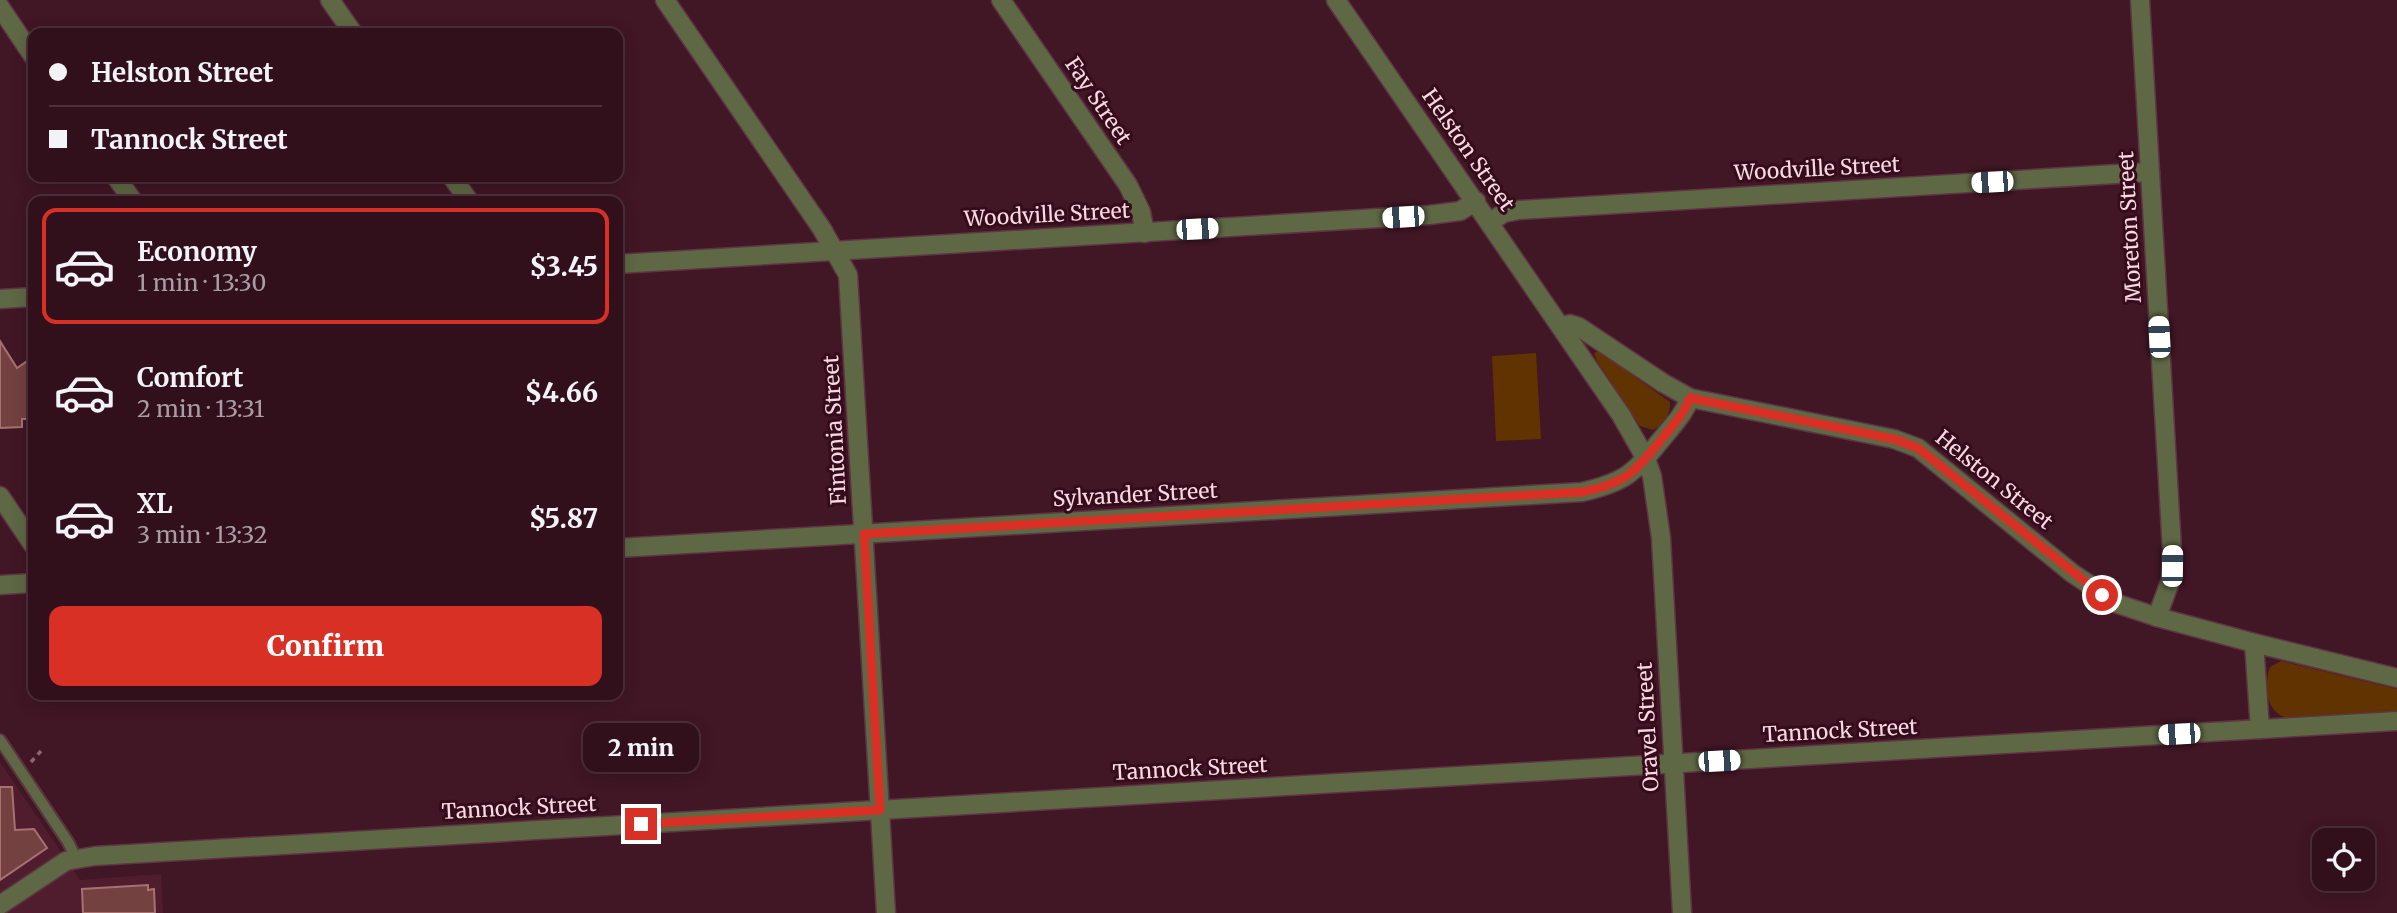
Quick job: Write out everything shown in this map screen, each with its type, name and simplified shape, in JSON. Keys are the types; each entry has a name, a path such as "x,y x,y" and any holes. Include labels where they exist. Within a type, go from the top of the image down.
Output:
{"street":[{"path":"330,0 350,28"},
{"name":"Fintonia Street","path":"665,0 836,251 850,284 886,913"},
{"name":"Fay Street","path":"1001,0 1128,185 1141,212 1145,233"},
{"name":"Helston Street","path":"1336,0 1621,415 1646,459 1656,493 1661,538"},
{"name":"Moreton Street","path":"2140,0 2172,550 2171,579 2157,617"},
{"path":"0,7 28,49"},
{"name":"Woodville Street","path":"1490,222 1511,211 1519,210 2150,172"},
{"name":"Woodville Street","path":"623,264 1437,214 1460,211 1476,201"},
{"path":"0,299 28,298"},
{"name":"Helston Street","path":"1561,327 1570,324 1579,327 1690,398 1906,442 1931,457 2102,595 2131,610 2397,678"},
{"name":"Sylvander Street","path":"623,548 1582,492 1624,478 1636,470 1687,406 1690,398"},
{"path":"0,496 28,538"},
{"name":"Oravel Street","path":"1661,538 1682,913"},
{"path":"0,585 28,583"},
{"path":"2254,643 2260,729"},
{"name":"Tannock Street","path":"0,905 66,861 76,858 2397,721"}],"lane":[{"path":"0,740 62,832 76,858"}],"shaded area":[{"path":"1599,351 1670,402 1668,415 1657,428 1653,430 1640,426 1597,361 1594,353"},
{"path":"1536,353 1541,439 1496,441 1492,356"},
{"path":"2281,661 2397,689 2397,711 2290,718 2282,716 2271,706 2267,691 2270,667"},
{"path":"0,762 80,880 161,874 163,913 0,913"}],"building":[{"path":"0,341 17,368 28,360 28,419 22,419 22,427 0,428"},
{"path":"0,787 12,787 15,830 34,829 47,848 0,880"},
{"path":"148,885 148,890 154,889 155,913 83,913 82,889"}],"route":[{"path":"641,824 880,810 864,534 1582,492 1607,485 1636,470 1676,421 1690,398 1704,403 1906,442 1931,457 2102,595"}]}
